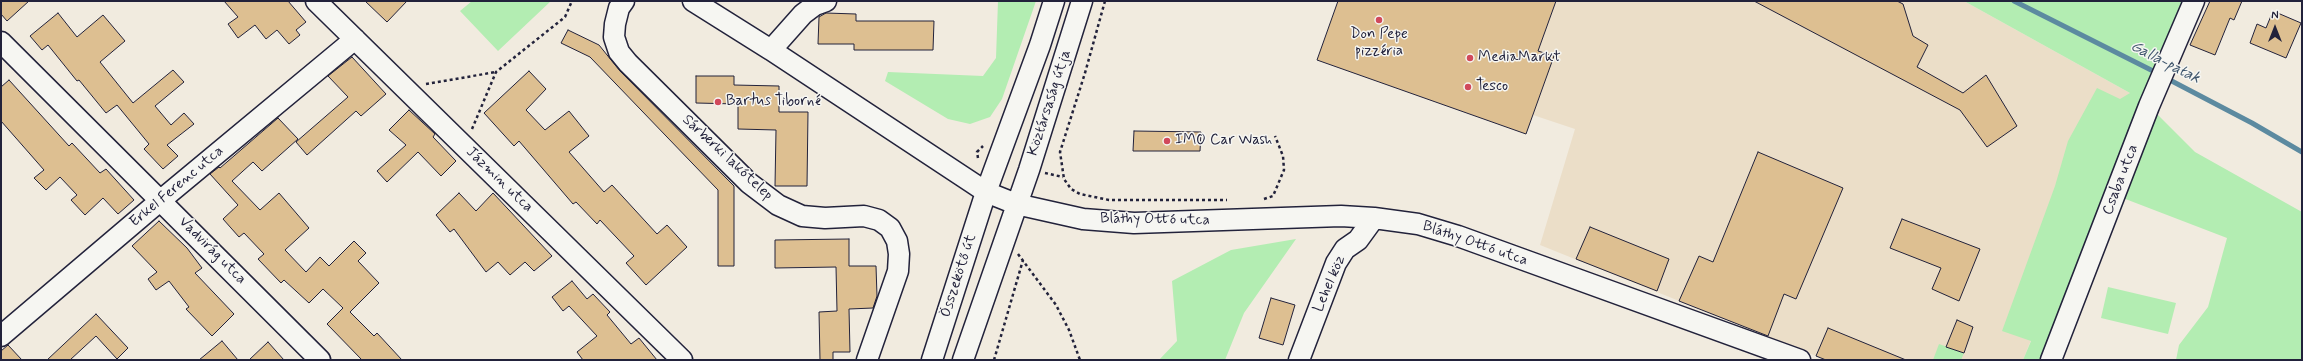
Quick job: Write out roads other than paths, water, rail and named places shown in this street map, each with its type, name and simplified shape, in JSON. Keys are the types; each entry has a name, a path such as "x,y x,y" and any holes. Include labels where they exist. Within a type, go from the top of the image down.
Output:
{"street":[{"name":"Jázmin utca","path":"316,1 682,360"},
{"name":"Sárberki lakótelep","path":"624,1 619,8 615,24 614,37 619,52 628,63 749,183 778,205 802,216 825,218 864,216 879,220 890,228 897,241 899,254 898,271 867,360"},
{"name":"Bláthy Ottó utca","path":"692,1 771,50 986,192 1016,204 1083,219 1134,223 1294,216 1374,218 1418,224 1458,236 1800,360"},
{"path":"771,50 803,14 815,5 826,1"},
{"name":"Köztársaság útja","path":"986,192 1040,45 1054,1"},
{"name":"Köztársaság útja","path":"1016,204 1029,170 1082,1"},
{"name":"Csaba utca","path":"2051,360 2163,75 2188,4"},
{"name":"Erkel Ferenc utca","path":"1,336 160,200 354,39"},
{"name":"Vadvirág utca","path":"1,42 320,360"},
{"name":"Összekötő út","path":"932,360 986,192"},
{"name":"Összekötő út","path":"963,360 1016,204"},
{"name":"Lehel köz","path":"1299,360 1336,263 1345,249 1358,240 1374,218"}],"waterway":[{"name":"Galla-patak","path":"2014,1 2159,74"},
{"name":"Galla-patak","path":"2166,78 2252,123 2302,152"}],"place":[{"name":"Don Pepe pizzéria","path":"1379,20"},
{"name":"MediaMarkt","path":"1470,58"},
{"name":"Tesco","path":"1468,87"},
{"name":"Bartus Tiborné","path":"718,102"},
{"name":"IMO Car Wash","path":"1167,141"}]}
